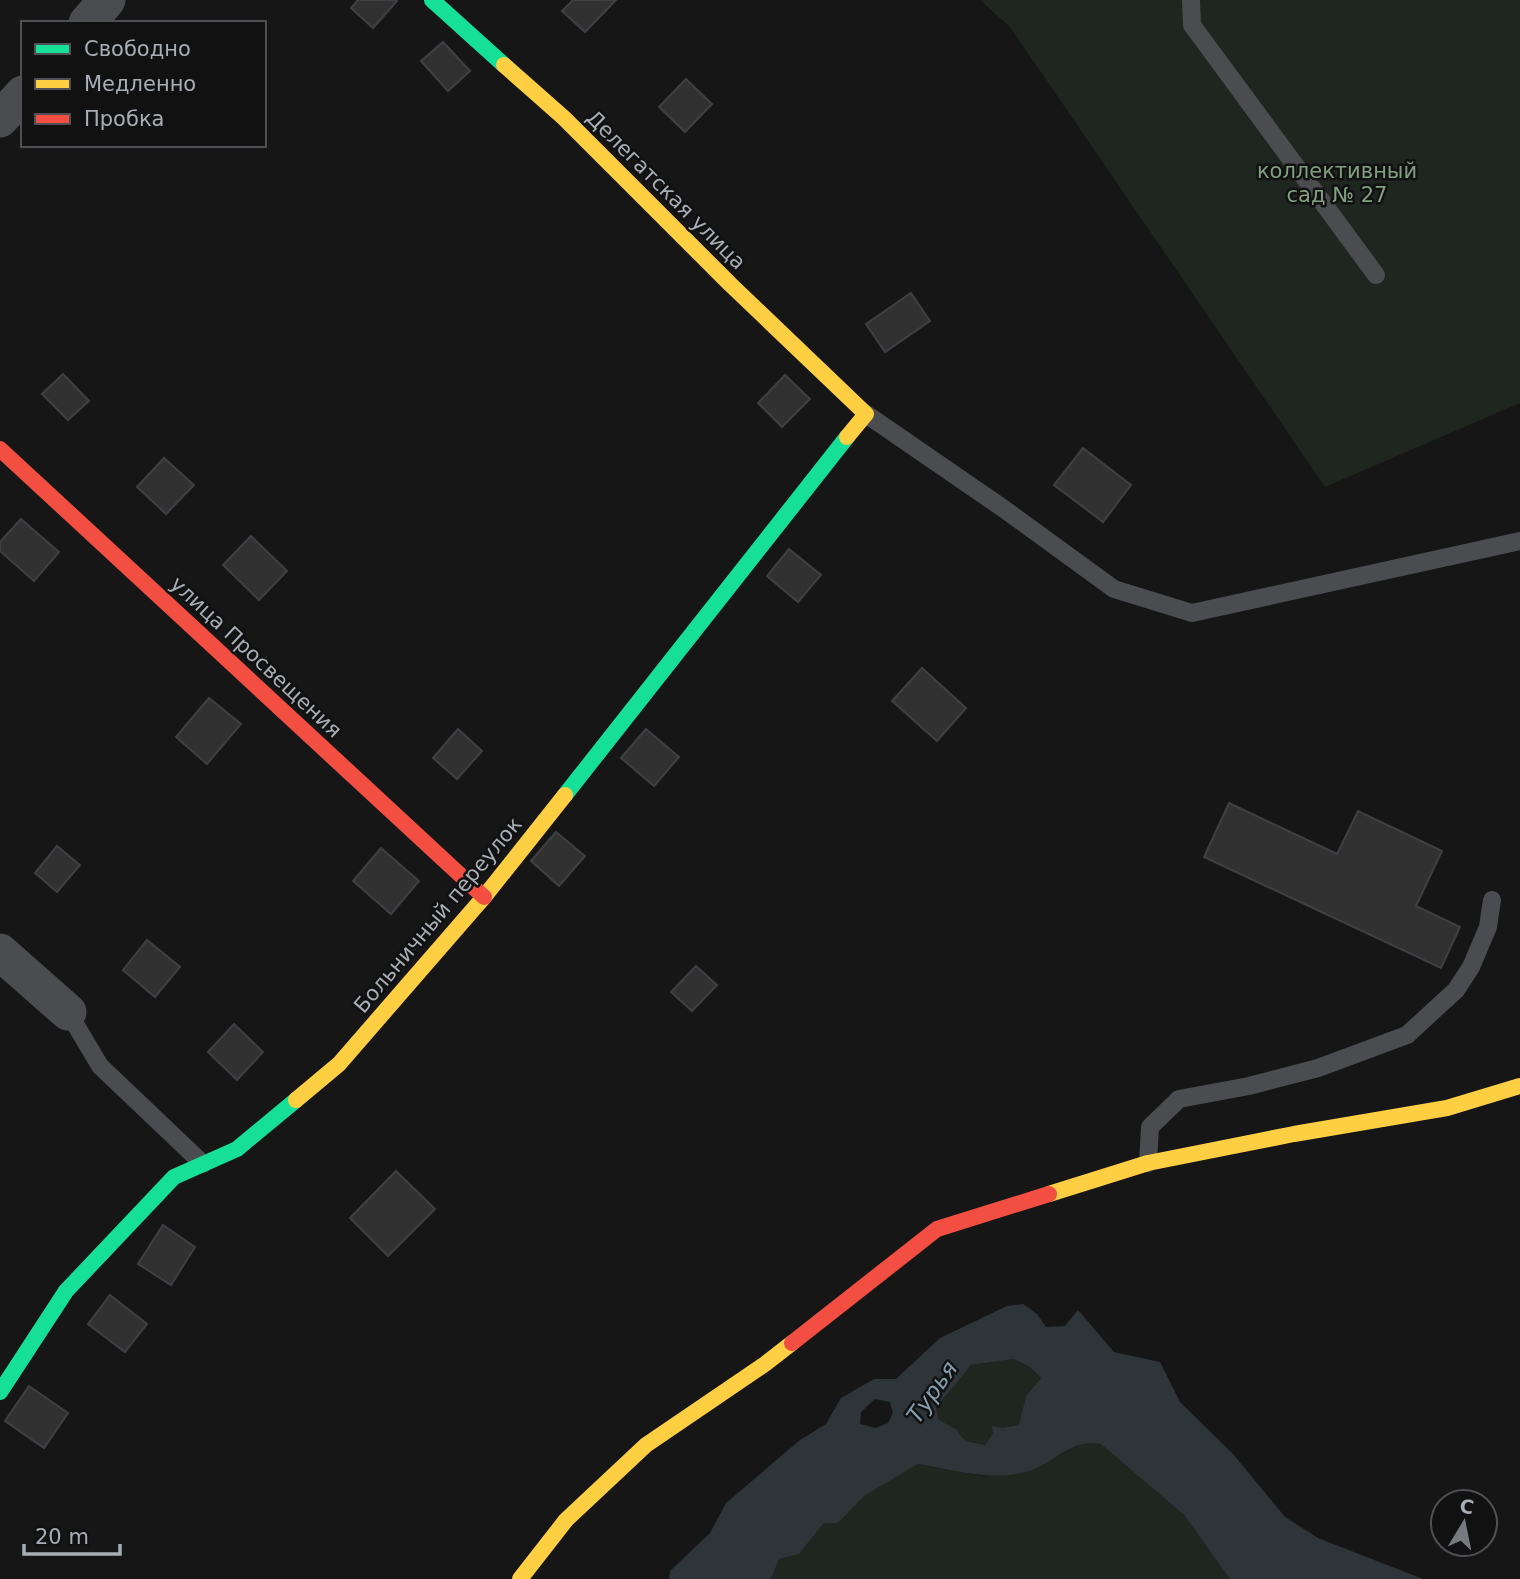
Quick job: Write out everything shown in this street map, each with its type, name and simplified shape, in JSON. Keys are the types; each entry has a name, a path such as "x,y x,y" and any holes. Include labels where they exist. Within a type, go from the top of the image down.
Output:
{"street":[{"path":"89,21 107,0"},
{"name":"Делегатская улица","path":"432,0 564,118 730,284 866,414"},
{"path":"0,119 21,95"},
{"name":"Больничный переулок","path":"0,1392 66,1291 174,1177 237,1149 340,1064 484,897 866,414"},
{"name":"улица Просвещения","path":"0,449 484,897"},
{"path":"0,952 68,1012"},
{"path":"520,1579 566,1520 646,1445 765,1364 937,1229 1147,1163 1447,1108 1520,1086"}],"lane":[{"path":"1191,0 1192,25 1376,275"},
{"path":"866,414 1114,589 1192,613 1520,541"},
{"path":"1147,1163 1150,1128 1179,1099 1249,1086 1318,1068 1407,1035 1456,990 1471,967 1488,927 1492,900"},
{"path":"68,1012 100,1066 203,1164"}],"green space":[{"name":"коллективный сад № 27","path":"980,0 1520,0 1520,403 1325,487 1010,27"},
{"path":"1014,1359 1030,1367 1041,1378 1026,1396 1020,1425 993,1433 985,1445 965,1441 956,1429 939,1420 936,1408 971,1365"},
{"path":"1087,1441 1101,1443 1184,1515 1230,1579 771,1579 779,1559 799,1554 824,1523 838,1522 864,1496 918,1464 982,1476 1031,1470"}],"water":[{"name":"Турья","path":"1023,1304 1037,1314 1046,1327 1065,1326 1078,1310 1114,1352 1160,1362 1180,1402 1233,1454 1285,1517 1318,1538 1423,1579 1230,1579 1184,1515 1101,1444 1091,1443 1074,1447 1041,1466 1018,1474 975,1474 918,1464 864,1496 838,1523 824,1523 799,1554 779,1559 771,1579 669,1579 670,1571 710,1533 726,1503 800,1440 826,1424 841,1398 874,1379 896,1379 940,1338 1007,1306","holes":["1014,1359 1030,1367 1041,1378 1026,1396 1019,1425 1003,1428 992,1426 993,1433 985,1445 965,1441 956,1429 939,1420 936,1408 971,1365","875,1399 890,1402 893,1413 888,1423 876,1428 860,1424 861,1412"]}],"building":[{"path":"358,0 397,1 373,28 351,8"},
{"path":"573,0 616,0 585,32 562,11"},
{"path":"443,42 470,71 448,91 421,61"},
{"path":"686,79 712,104 685,132 659,107"},
{"path":"911,293 930,321 885,352 866,324"},
{"path":"63,374 89,401 68,420 42,394"},
{"path":"785,375 810,399 782,427 758,403"},
{"path":"1083,448 1131,485 1103,522 1054,485"},
{"path":"164,458 194,485 166,514 137,487"},
{"path":"21,519 59,552 34,581 0,551 0,542"},
{"path":"251,536 287,571 259,600 223,565"},
{"path":"789,549 821,575 798,602 767,576"},
{"path":"922,668 966,708 937,741 892,701"},
{"path":"209,698 241,724 207,764 176,737"},
{"path":"458,729 482,751 457,779 433,758"},
{"path":"646,729 679,757 654,786 621,758"},
{"path":"1229,803 1337,854 1358,811 1442,851 1416,906 1460,927 1441,968 1204,857"},
{"path":"556,832 585,856 559,886 531,861"},
{"path":"57,846 80,865 57,892 35,873"},
{"path":"381,848 419,881 391,914 353,881"},
{"path":"147,940 180,967 155,997 123,970"},
{"path":"696,966 717,985 692,1011 671,992"},
{"path":"234,1024 263,1052 237,1080 208,1052"},
{"path":"396,1171 435,1209 388,1256 350,1218"},
{"path":"163,1225 195,1247 171,1285 138,1264"},
{"path":"110,1295 147,1324 125,1352 88,1324"},
{"path":"29,1386 68,1413 44,1448 5,1421"}],"traffic: fast":[{"path":"432,0 504,65"},
{"path":"565,795 847,437"},
{"path":"0,1392 66,1291 174,1177 237,1149 296,1100"}],"traffic: slow":[{"path":"504,65 564,118 730,284 866,414 847,437"},
{"path":"296,1100 339,1064 484,897 565,795"},
{"path":"1049,1194 1148,1163 1294,1134 1447,1108 1520,1086"},
{"path":"520,1579 566,1520 646,1445 792,1343"}],"traffic: jam":[{"path":"0,449 484,897"},
{"path":"792,1343 937,1229 1049,1194"}]}
